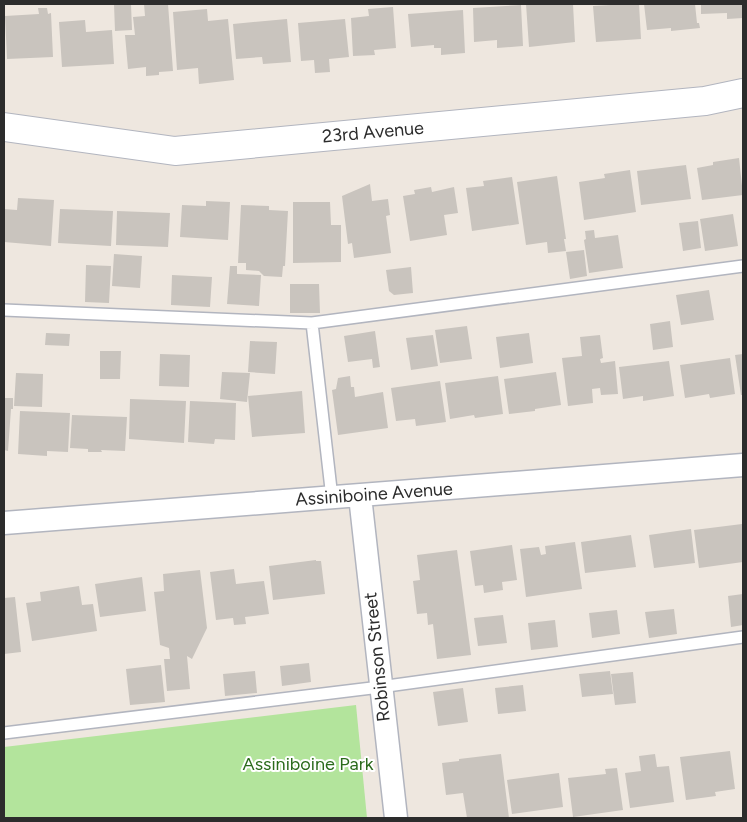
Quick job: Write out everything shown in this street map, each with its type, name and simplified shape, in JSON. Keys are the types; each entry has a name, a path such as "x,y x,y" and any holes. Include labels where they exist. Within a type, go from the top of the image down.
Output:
{"street":[{"name":"23rd Avenue","path":"4,127 175,151 705,101 743,94"},
{"name":"Assiniboine Avenue","path":"4,523 743,465"},
{"name":"Robinson Street","path":"360,496 396,818"}],"lane":[{"path":"4,310 312,322 743,266"},
{"path":"312,322 332,498"},
{"path":"4,733 380,686 743,637"}],"green space":[{"name":"Assiniboine Park","path":"356,705 367,818 4,818 4,747"}],"building":[{"path":"114,4 131,4 132,30 115,31"},
{"path":"144,4 168,4 173,71 159,72 159,75 146,76 146,67 128,69 125,35 135,35 133,17 145,16"},
{"path":"526,4 573,4 575,42 529,47"},
{"path":"639,4 641,39 596,42 593,6"},
{"path":"644,4 695,4 697,23 699,23 700,28 671,31 671,28 647,30"},
{"path":"701,4 743,4 743,18 727,19 727,13 701,14"},
{"path":"521,5 523,46 497,48 497,40 474,42 473,8"},
{"path":"393,7 396,48 374,50 375,55 353,56 351,18 369,16 368,9"},
{"path":"38,8 47,8 48,14 51,13 53,57 7,59 5,16 39,14"},
{"path":"207,9 208,21 228,19 234,80 199,84 198,68 177,70 173,12"},
{"path":"463,10 465,53 441,55 441,48 434,48 434,45 411,47 408,14"},
{"path":"287,19 291,62 263,64 262,57 236,59 233,24"},
{"path":"345,19 349,57 329,59 330,72 315,73 314,60 301,61 298,23"},
{"path":"85,20 86,32 112,30 114,64 62,67 59,22"},
{"path":"739,158 743,195 702,200 697,168 713,165 713,162"},
{"path":"686,165 691,199 641,205 637,171"},
{"path":"630,170 636,212 584,220 579,182 605,178 604,174"},
{"path":"557,176 566,251 548,253 547,242 526,245 517,182"},
{"path":"512,177 519,224 472,231 466,188 484,186 483,181"},
{"path":"370,184 372,201 388,199 390,215 386,216 391,253 354,258 352,243 348,244 342,196"},
{"path":"431,187 432,192 454,187 458,213 444,215 447,235 410,241 403,196 415,194 414,190"},
{"path":"18,198 54,200 51,246 4,242 4,209 17,210"},
{"path":"206,201 230,202 228,240 180,237 182,205 206,206"},
{"path":"293,202 330,202 331,225 341,225 341,262 293,263"},
{"path":"241,205 269,206 269,210 288,211 285,266 283,266 282,277 264,276 259,271 246,270 246,263 238,263"},
{"path":"60,209 113,211 111,246 58,243"},
{"path":"117,211 170,213 168,247 116,245"},
{"path":"733,214 738,246 705,251 700,219"},
{"path":"698,221 701,248 683,251 679,223"},
{"path":"594,230 595,238 618,235 623,268 589,273 584,240 586,239 585,231"},
{"path":"584,250 587,276 570,279 566,252"},
{"path":"114,254 142,256 140,288 112,286"},
{"path":"86,265 111,266 109,303 85,302"},
{"path":"230,266 237,266 237,274 261,275 259,306 227,304"},
{"path":"411,267 413,293 394,295 389,291 386,270"},
{"path":"172,275 212,277 210,307 171,305"},
{"path":"290,284 319,284 320,313 290,313"},
{"path":"709,290 714,320 681,325 676,295"},
{"path":"670,321 673,347 653,350 650,324"},
{"path":"467,326 472,359 440,363 435,330"},
{"path":"375,331 380,367 373,368 372,359 348,362 344,336"},
{"path":"46,333 70,334 69,346 45,345"},
{"path":"529,333 533,363 500,368 496,337"},
{"path":"433,335 438,366 411,370 406,338"},
{"path":"600,335 603,358 600,359 601,363 615,361 618,394 601,395 600,388 592,389 593,403 568,406 562,358 582,356 580,337"},
{"path":"250,341 277,342 275,374 248,372"},
{"path":"100,351 121,351 120,379 100,379"},
{"path":"160,354 190,355 189,387 159,386"},
{"path":"743,354 743,395 741,395 735,355"},
{"path":"730,358 735,394 710,398 709,394 685,398 680,365"},
{"path":"669,361 674,396 643,401 643,396 623,399 619,367"},
{"path":"222,372 250,373 247,402 220,399"},
{"path":"556,372 561,405 509,414 504,379"},
{"path":"16,373 43,374 42,407 14,406"},
{"path":"350,376 351,387 354,387 355,397 383,392 388,428 338,435 332,390 336,389 338,378"},
{"path":"498,376 503,414 475,418 474,415 450,419 445,383"},
{"path":"440,381 446,422 416,426 415,419 396,421 391,388"},
{"path":"302,391 305,433 252,437 248,396"},
{"path":"5,398 13,398 8,451 4,450"},
{"path":"130,399 186,401 184,443 129,439"},
{"path":"190,401 236,403 235,440 215,439 214,444 188,442"},
{"path":"20,411 70,413 68,452 47,451 47,456 18,454"},
{"path":"72,415 127,417 125,451 101,450 102,452 88,452 88,449 70,448"},
{"path":"742,524 743,562 699,568 694,530"},
{"path":"691,529 695,563 654,568 649,535"},
{"path":"631,535 636,567 585,573 581,542"},
{"path":"575,542 582,589 526,597 520,549 539,547 541,555 546,554 545,546"},
{"path":"512,545 517,580 502,582 503,590 484,593 483,585 475,586 470,551"},
{"path":"457,550 471,655 437,659 433,624 428,625 427,613 417,614 413,581 420,580 417,555"},
{"path":"321,561 325,594 273,600 269,566"},
{"path":"234,569 236,584 264,581 269,614 245,617 246,624 234,625 233,618 216,620 210,572"},
{"path":"200,570 207,628 192,659 187,656 190,689 167,691 164,659 170,659 169,648 160,645 154,592 164,591 163,574"},
{"path":"142,577 146,611 100,617 95,584"},
{"path":"79,586 82,605 93,604 97,631 32,641 26,603 41,601 40,592"},
{"path":"743,594 743,625 731,627 728,596"},
{"path":"15,597 21,652 4,654 4,598"},
{"path":"674,609 677,634 649,638 645,612"},
{"path":"617,610 620,634 592,638 589,613"},
{"path":"503,615 507,643 478,646 474,618"},
{"path":"555,620 558,647 531,650 528,623"},
{"path":"309,663 311,682 282,686 280,666"},
{"path":"161,665 165,702 130,705 126,669"},
{"path":"255,671 257,693 225,696 223,674"},
{"path":"610,671 613,694 582,697 579,674"},
{"path":"633,672 636,703 615,705 611,674"},
{"path":"523,685 526,711 498,714 495,688"},
{"path":"463,688 468,722 438,726 433,692"},
{"path":"730,751 735,789 715,792 716,796 686,800 680,757"},
{"path":"501,754 509,818 467,818 463,793 446,795 442,763"},
{"path":"655,754 657,767 669,766 674,802 630,808 625,773 641,771 639,756"},
{"path":"617,768 623,810 573,817 568,778 606,774 605,769"},
{"path":"559,773 563,807 512,814 507,780"}]}
